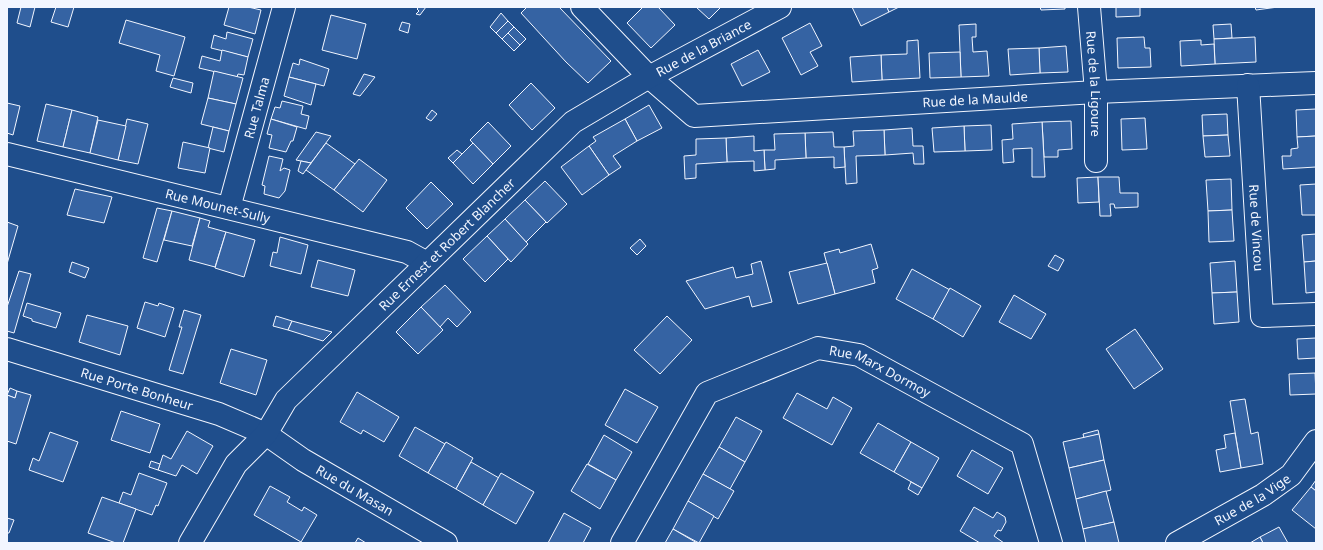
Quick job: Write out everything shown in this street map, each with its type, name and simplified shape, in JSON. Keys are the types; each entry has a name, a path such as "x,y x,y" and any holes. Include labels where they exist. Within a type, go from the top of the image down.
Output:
{"street":[{"name":"Rue Talma","path":"229,208 284,7"},
{"name":"Rue de la Maulde","path":"582,7 649,77 694,116 1096,92 1316,83"},
{"name":"Rue de la Briance","path":"649,77 780,7"},
{"name":"Rue de la Ligoure","path":"1089,7 1096,92 1096,161"},
{"name":"Rue Ernest et Robert Blancher","path":"190,543 236,464 266,434 286,400 574,122 649,77"},
{"name":"Rue de Vincou","path":"1248,85 1262,316 1316,314"},
{"name":"Rue Mounet-Sully","path":"7,154 407,252 427,263"},
{"name":"Rue Marx Dormoy","path":"622,543 707,392 818,348 859,355 1022,444 1051,543"},
{"name":"Rue Porte Bonheur","path":"7,349 219,414 266,434"},
{"name":"Rue du Masan","path":"266,434 303,460 446,543"},
{"name":"Rue de la Vige","path":"1177,543 1263,495 1291,475 1316,441"}],"building":[{"path":"21,7 35,7 30,27 17,23"},
{"path":"56,7 74,7 68,27 51,22"},
{"path":"229,7 248,7 261,10 255,34 224,25"},
{"path":"419,7 426,7 420,15 416,14 419,11 417,9"},
{"path":"527,7 559,7 611,61 588,83 566,62 521,13"},
{"path":"643,7 658,7 675,25 651,48 627,23"},
{"path":"696,7 721,7 709,19"},
{"path":"852,7 887,7 889,12 861,26"},
{"path":"887,7 899,7 889,12"},
{"path":"1040,7 1065,7 1065,9 1041,10"},
{"path":"1116,7 1140,7 1140,16 1116,17"},
{"path":"1255,7 1278,7 1256,10"},
{"path":"501,13 508,21 496,33 490,27"},
{"path":"331,15 366,24 357,59 322,50"},
{"path":"126,20 185,37 174,76 156,71 160,55 119,43"},
{"path":"508,21 514,27 502,39 496,33"},
{"path":"402,22 410,24 408,33 399,30"},
{"path":"810,23 822,46 810,52 818,66 801,75 782,38"},
{"path":"976,24 976,37 972,37 973,52 987,51 989,76 961,77 959,25"},
{"path":"1231,24 1232,38 1214,39 1213,25"},
{"path":"514,27 526,39 520,45 508,33"},
{"path":"227,32 253,39 248,57 211,48 214,35 226,39"},
{"path":"508,33 520,45 514,51 502,39"},
{"path":"1144,37 1145,48 1150,48 1151,67 1118,68 1117,38"},
{"path":"1255,37 1256,62 1215,64 1214,39"},
{"path":"918,40 920,78 882,80 881,55 907,54 907,41"},
{"path":"1201,40 1201,45 1214,44 1215,64 1181,66 1180,41"},
{"path":"1066,46 1068,72 1040,73 1039,48"},
{"path":"1039,48 1040,73 1010,75 1008,49"},
{"path":"222,50 248,57 244,75 238,74 237,77 199,68 202,56 220,61"},
{"path":"758,50 770,72 742,86 731,64"},
{"path":"960,52 961,77 930,78 929,53"},
{"path":"881,55 882,80 852,82 850,57"},
{"path":"300,59 329,69 324,86 289,77 293,63 299,65"},
{"path":"214,71 243,78 236,104 208,98"},
{"path":"364,74 375,77 360,96 353,94"},
{"path":"289,77 316,84 311,105 284,96"},
{"path":"173,78 193,83 191,93 170,87"},
{"path":"531,83 555,108 532,130 509,105"},
{"path":"208,98 236,104 229,131 201,124"},
{"path":"282,101 303,106 301,114 309,116 306,129 271,119 275,107 280,108"},
{"path":"7,103 20,106 13,135 7,133"},
{"path":"46,104 72,110 63,147 37,141"},
{"path":"649,105 662,128 637,141 625,119"},
{"path":"1316,109 1316,136 1297,137 1296,110"},
{"path":"72,110 98,117 90,153 63,147"},
{"path":"432,110 437,114 431,121 426,118"},
{"path":"1227,114 1228,135 1203,136 1202,115"},
{"path":"1145,118 1147,149 1122,150 1121,119"},
{"path":"127,119 148,124 138,164 118,160"},
{"path":"271,119 297,127 293,141 291,141 286,152 269,148 272,135 267,134"},
{"path":"625,119 637,141 613,156 621,167 609,175 589,146 596,141 593,137"},
{"path":"98,120 126,126 118,160 90,153"},
{"path":"1071,121 1072,149 1058,150 1058,157 1044,157 1042,122"},
{"path":"488,122 511,146 493,164 470,140"},
{"path":"1042,122 1045,177 1032,177 1032,148 1013,149 1014,162 1003,163 1002,140 1013,139 1012,124"},
{"path":"991,125 992,150 965,151 964,126"},
{"path":"964,126 965,151 934,152 932,128"},
{"path":"213,127 229,131 224,152 208,148"},
{"path":"912,128 913,146 923,146 924,164 914,164 913,153 885,155 884,130"},
{"path":"884,130 885,155 856,156 857,183 846,184 844,147 854,146 853,131"},
{"path":"316,132 331,136 311,163 296,160"},
{"path":"833,132 834,147 844,147 845,167 834,168 834,157 806,158 805,133"},
{"path":"805,133 806,158 775,160 775,169 765,170 764,150 775,150 774,134"},
{"path":"1228,135 1230,156 1205,157 1203,136"},
{"path":"754,136 754,151 764,150 765,170 754,171 754,161 727,162 726,138"},
{"path":"1316,136 1316,167 1283,169 1282,156 1291,156 1291,149 1298,148 1297,137"},
{"path":"726,138 727,162 696,164 696,178 685,179 684,156 696,155 696,139"},
{"path":"183,142 210,148 205,173 178,168"},
{"path":"326,143 355,164 334,190 306,170"},
{"path":"473,143 493,164 473,184 453,163"},
{"path":"589,146 609,175 582,195 561,167"},
{"path":"457,150 462,154 453,163 448,158"},
{"path":"269,156 283,159 280,171 284,168 290,170 285,191 279,198 264,194 265,186 262,185"},
{"path":"359,159 387,180 363,212 334,190"},
{"path":"301,161 311,163 303,174 298,171"},
{"path":"1098,177 1099,202 1078,203 1077,178"},
{"path":"1098,177 1119,177 1120,193 1138,193 1138,207 1115,208 1114,204 1110,204 1111,216 1100,216"},
{"path":"1231,179 1232,210 1208,211 1206,180"},
{"path":"545,181 567,204 547,223 525,200"},
{"path":"431,182 453,204 427,229 406,208"},
{"path":"1316,184 1316,215 1302,215 1300,185"},
{"path":"75,189 112,197 104,223 67,215"},
{"path":"525,200 546,222 526,242 505,219"},
{"path":"157,208 172,211 157,262 143,258"},
{"path":"1232,210 1234,241 1209,242 1208,211"},
{"path":"172,211 200,218 192,246 164,240"},
{"path":"200,218 210,221 208,227 226,232 215,267 189,260"},
{"path":"505,219 528,244 511,262 487,236"},
{"path":"7,222 18,226 7,264"},
{"path":"226,232 255,240 244,277 215,268"},
{"path":"1316,234 1316,261 1304,262 1302,235"},
{"path":"487,236 508,259 485,282 463,259"},
{"path":"280,237 308,245 301,274 270,266 273,252 277,253"},
{"path":"640,239 646,246 637,255 630,248"},
{"path":"871,244 878,268 872,270 875,283 835,294 824,253 839,249 840,253"},
{"path":"1055,255 1064,260 1058,271 1048,266"},
{"path":"318,260 355,270 348,296 311,287"},
{"path":"761,261 772,302 752,307 749,296 705,309 686,281 733,267 736,278 753,274 751,264"},
{"path":"1235,261 1237,292 1212,293 1210,263"},
{"path":"1316,261 1316,292 1306,293 1304,262"},
{"path":"72,262 89,268 85,278 69,272"},
{"path":"827,263 835,294 798,304 789,272"},
{"path":"912,269 950,290 933,319 896,299"},
{"path":"19,271 31,274 14,333 7,331 7,307"},
{"path":"445,285 471,312 457,327 448,318 440,327 421,307"},
{"path":"950,288 981,306 963,337 933,319"},
{"path":"1237,292 1239,322 1214,324 1212,293"},
{"path":"1014,295 1046,314 1031,339 999,322"},
{"path":"145,302 158,306 159,303 174,308 165,337 137,328"},
{"path":"27,303 61,313 56,328 32,321 32,319 23,316"},
{"path":"421,307 443,330 418,354 396,332"},
{"path":"184,310 201,315 183,374 169,370 182,327 179,327"},
{"path":"87,315 128,326 120,355 79,342"},
{"path":"276,316 292,321 288,330 273,326"},
{"path":"667,316 692,340 660,374 634,350"},
{"path":"292,321 332,332 323,341 288,330"},
{"path":"1135,329 1163,369 1134,389 1106,349"},
{"path":"1316,338 1316,358 1298,359 1297,339"},
{"path":"231,349 267,360 256,395 220,383"},
{"path":"1315,373 1316,394 1290,395 1289,374"},
{"path":"10,388 17,391 15,398 7,395"},
{"path":"625,389 658,407 637,443 605,425"},
{"path":"17,391 31,395 16,444 7,441 7,395 15,398"},
{"path":"357,392 399,417 384,442 363,430 361,434 340,422"},
{"path":"797,393 827,409 833,397 852,408 832,445 783,418"},
{"path":"1245,399 1251,434 1258,432 1263,464 1241,468 1230,401"},
{"path":"121,411 160,424 150,453 111,440"},
{"path":"736,417 762,431 745,462 719,447"},
{"path":"878,423 911,442 894,472 860,453"},
{"path":"415,427 445,444 428,473 399,456"},
{"path":"1098,430 1099,434 1084,438 1083,434"},
{"path":"187,431 213,446 197,474 182,465 176,476 158,470 163,455 171,459"},
{"path":"50,432 78,442 63,482 29,470 33,458 39,461"},
{"path":"1235,433 1241,468 1220,472 1216,450 1226,448 1224,435"},
{"path":"1099,434 1104,460 1069,468 1063,442"},
{"path":"604,435 632,452 616,480 588,464"},
{"path":"446,442 473,458 456,489 428,473"},
{"path":"911,442 939,458 922,488 894,472"},
{"path":"719,447 745,462 730,489 703,474"},
{"path":"972,450 1003,468 988,494 957,476"},
{"path":"1104,460 1111,490 1076,499 1069,468"},
{"path":"151,461 160,464 158,470 149,467"},
{"path":"471,462 499,478 483,505 456,489"},
{"path":"587,464 616,480 600,509 571,491"},
{"path":"139,473 167,483 158,506 156,505 152,515 119,503 123,492 131,495"},
{"path":"501,473 534,492 516,524 483,505"},
{"path":"703,474 734,491 718,519 688,501"},
{"path":"1316,480 1316,491 1311,487"},
{"path":"911,482 922,488 918,495 908,489"},
{"path":"270,486 290,497 287,502 302,511 304,507 317,515 301,542 254,515"},
{"path":"1311,487 1316,491 1316,529 1292,510"},
{"path":"1106,491 1114,522 1083,529 1076,499"},
{"path":"102,497 136,509 123,543 116,543 88,533"},
{"path":"688,501 714,516 699,543 673,529"},
{"path":"974,507 993,518 997,512 1005,517 1006,522 1001,531 998,530 994,536 1004,543 980,543 960,531"},
{"path":"564,513 591,528 583,543 548,543"},
{"path":"7,518 14,520 9,533 7,533"},
{"path":"1114,522 1119,543 1086,543 1083,529"},
{"path":"1279,527 1288,543 1263,543 1260,537"},
{"path":"673,529 697,543 665,543"},
{"path":"1260,537 1263,543 1250,543"},
{"path":"358,538 366,543 355,543"}]}
